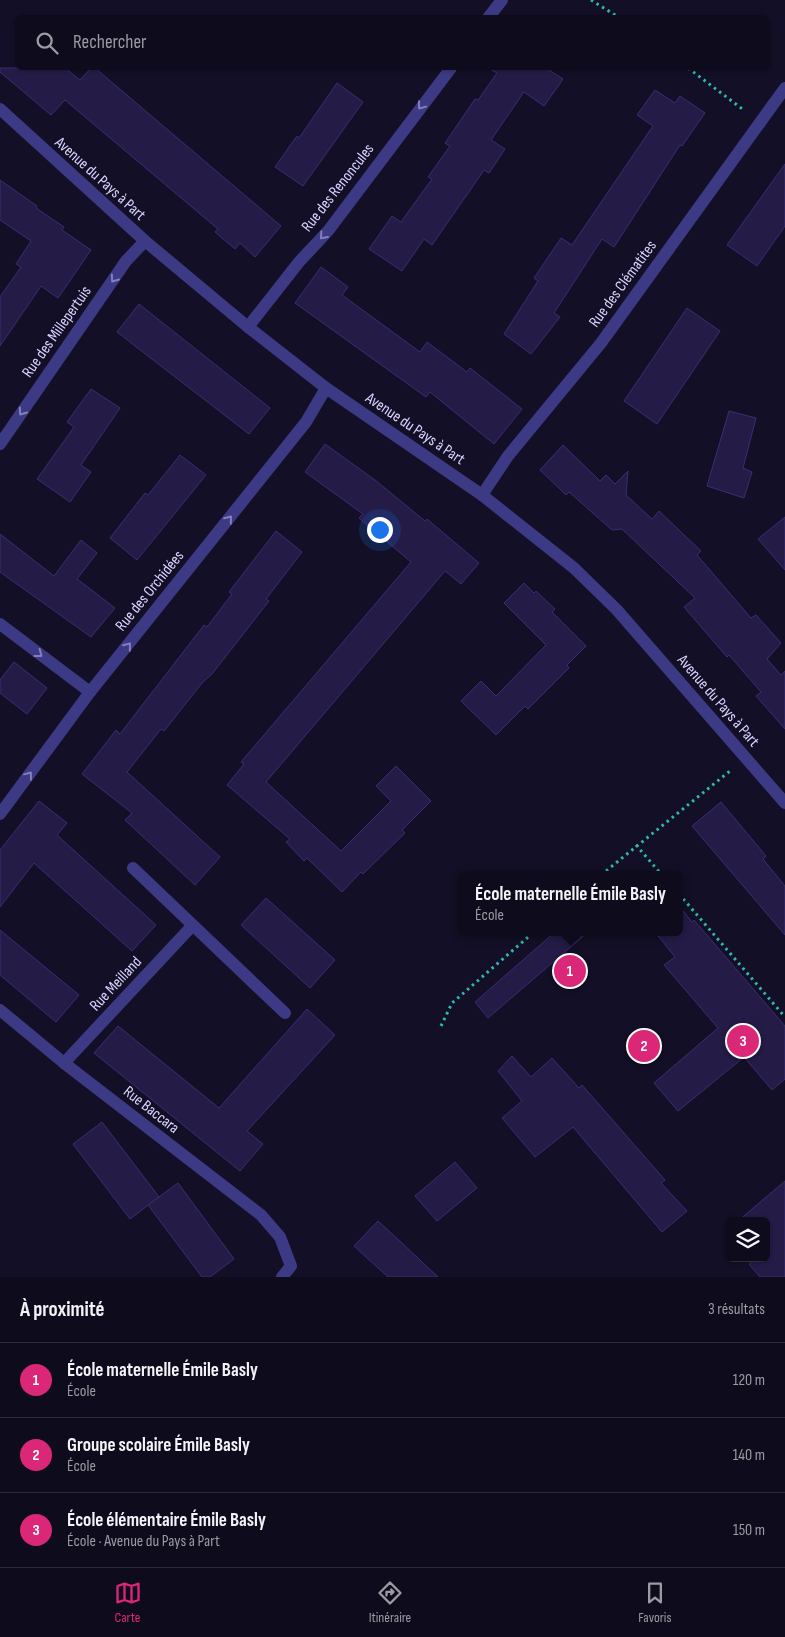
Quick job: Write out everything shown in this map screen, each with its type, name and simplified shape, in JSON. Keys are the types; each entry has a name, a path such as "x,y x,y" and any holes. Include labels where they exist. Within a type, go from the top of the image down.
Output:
{"street":[{"path":"490,15 502,0"},
{"name":"Rue des Renoncules","path":"248,327 299,262 328,231 449,70"},
{"name":"Rue des Clématites","path":"482,494 508,456 601,343 785,88"},
{"name":"Avenue du Pays à Part","path":"0,109 145,241 248,327 326,388 482,494 574,568 617,610 785,803"},
{"name":"Rue des Millepertuis","path":"0,444 126,261 145,241"},
{"name":"Rue des Orchidées","path":"0,814 90,692 306,422 326,388"},
{"path":"0,624 90,692"},
{"path":"133,868 285,1013"},
{"name":"Rue Meilland","path":"64,1063 192,926"},
{"name":"Rue Baccara","path":"0,1010 64,1063 261,1216 280,1238 291,1266 282,1277"}],"path":[{"path":"590,0 615,15"},
{"path":"691,70 760,123"},
{"path":"606,871 746,758"},
{"path":"636,845 659,871"},
{"path":"683,899 785,1017"},
{"path":"441,1026 452,1003 529,936"}],"building":[{"path":"0,68 15,68 15,70 68,70 80,80 89,70 97,70 281,226 255,257 240,243 235,249 215,232 218,229 65,100 51,115 0,72"},
{"path":"492,70 549,70 563,79 544,106 524,92 491,140 505,149 489,173 484,170 432,245 424,239 402,271 369,249 392,216 401,222 432,179 428,177 450,146 445,143 475,99 478,100 497,73"},
{"path":"337,83 363,102 303,186 275,167 297,136 299,138"},
{"path":"655,90 675,103 680,96 705,113 682,146 680,145 614,247 602,239 554,313 560,317 531,354 504,334 538,281 534,278 561,238 572,245 653,126 637,115"},
{"path":"785,164 785,226 757,266 727,245"},
{"path":"0,180 37,206 36,208 64,227 62,230 91,250 58,298 41,286 0,346 0,297 21,267 16,264 31,241 0,220"},
{"path":"321,267 348,287 342,295 420,352 427,342 467,372 470,368 522,409 494,444 430,392 426,397 295,303"},
{"path":"139,304 270,408 249,434 117,332"},
{"path":"687,308 720,331 657,424 624,401"},
{"path":"91,389 120,408 81,465 91,472 70,502 37,479 74,427 67,422"},
{"path":"729,411 756,418 743,468 752,472 744,498 707,486"},
{"path":"325,444 375,480 425,521 427,519 479,563 461,584 445,571 266,782 341,851 391,801 376,786 396,766 431,801 402,830 405,833 363,874 361,872 342,892 307,858 304,861 286,842 290,839 227,785 244,764 241,762 411,562 359,518 363,514 305,472"},
{"path":"563,445 600,481 606,475 615,484 628,471 626,495 652,519 659,511 701,551 697,555 751,618 756,615 781,643 767,659 781,675 785,671 785,729 756,696 761,692 729,655 727,657 684,607 695,598 622,529 612,530 569,492 566,495 540,470"},
{"path":"180,455 206,475 137,560 110,538 145,493 148,495"},
{"path":"785,517 785,570 758,539"},
{"path":"276,531 302,552 266,599 269,601 212,674 202,683 164,731 161,729 127,772 220,857 195,885 125,820 132,813 82,774 116,730 120,734 204,625 207,627 232,594 229,592"},
{"path":"0,534 54,576 81,540 97,553 77,579 115,608 91,637 0,572"},
{"path":"524,583 534,593 536,591 555,609 552,612 586,646 567,665 569,668 528,709 525,706 496,735 461,701 481,681 496,696 546,645 504,603"},
{"path":"14,662 47,688 27,714 0,693 0,680"},
{"path":"39,801 67,823 57,835 156,925 132,951 34,863 0,907 0,850"},
{"path":"721,802 766,856 763,859 785,886 785,935 692,826"},
{"path":"266,898 335,960 310,988 241,925"},
{"path":"683,911 692,922 694,920 785,1026 785,1079 772,1090 744,1057 678,1111 654,1083 718,1028 664,965 675,957 658,936 683,936"},
{"path":"0,930 79,995 56,1022 0,975"},
{"path":"550,936 583,936 488,1018 475,1002"},
{"path":"307,1009 335,1035 247,1131 263,1144 240,1171 94,1053 118,1026 219,1108"},
{"path":"512,1056 531,1077 552,1058 579,1088 582,1085 665,1180 661,1183 687,1211 662,1232 573,1127 535,1157 502,1118 522,1101 498,1071"},
{"path":"102,1122 159,1197 130,1219 73,1144"},
{"path":"455,1162 477,1188 437,1221 415,1196"},
{"path":"785,1181 785,1277 760,1277 749,1264 752,1262 770,1262 770,1217 743,1217"},
{"path":"178,1183 234,1259 210,1277 202,1277 148,1205"},
{"path":"378,1221 438,1277 388,1277 354,1246"}],"place":[{"name":"École maternelle Émile Basly","path":"570,971"},
{"name":"École élémentaire Émile Basly","path":"743,1041"},
{"name":"Groupe scolaire Émile Basly","path":"644,1046"}]}
